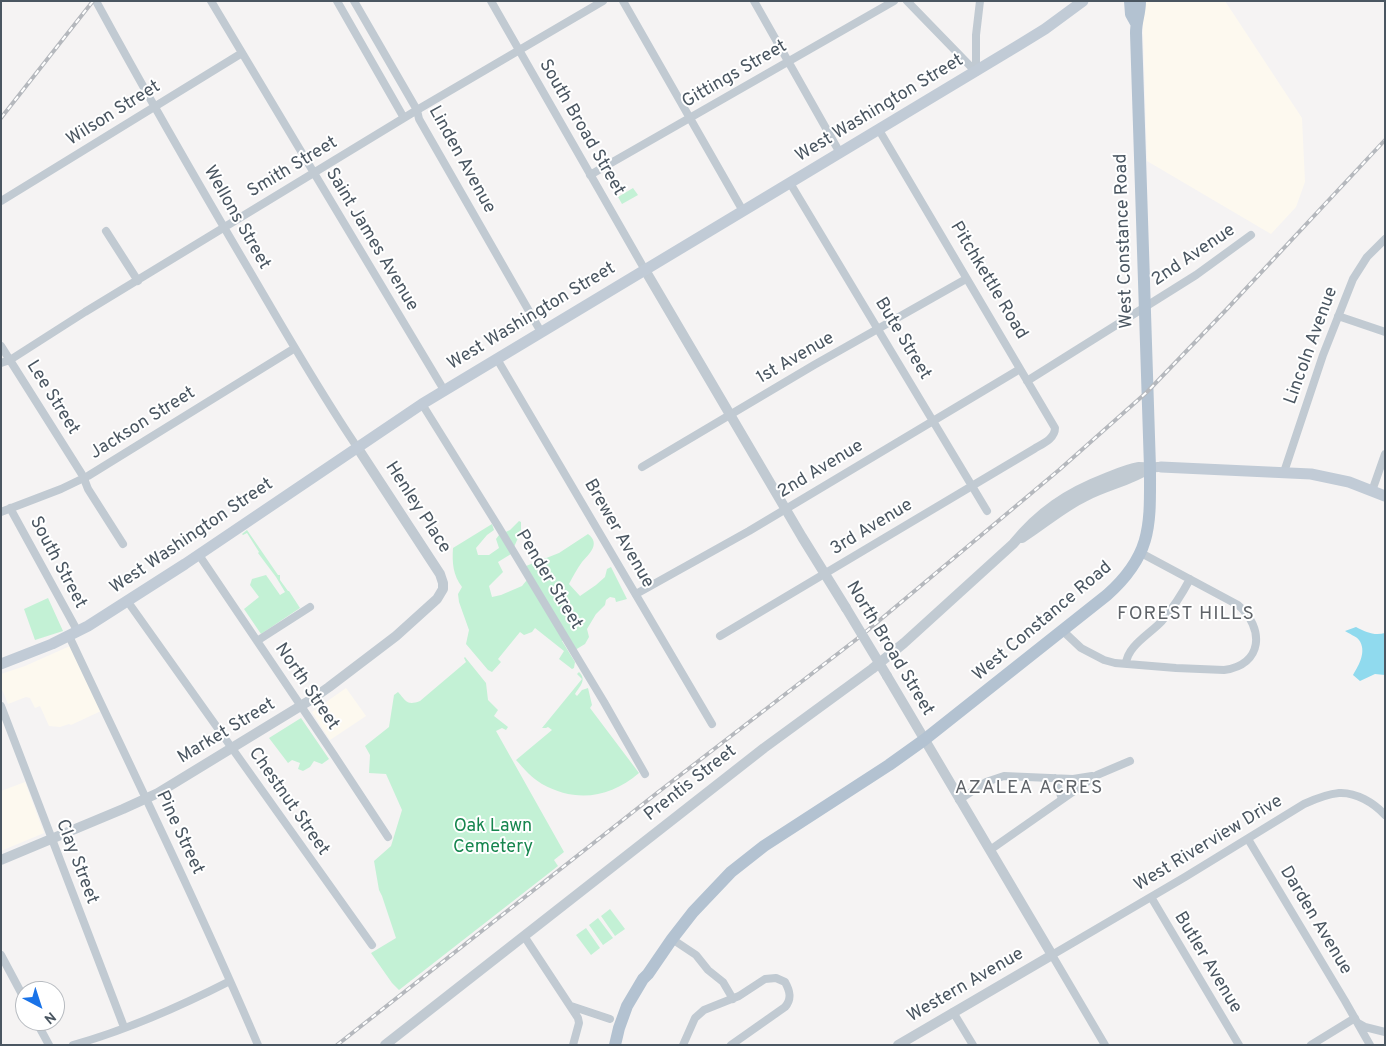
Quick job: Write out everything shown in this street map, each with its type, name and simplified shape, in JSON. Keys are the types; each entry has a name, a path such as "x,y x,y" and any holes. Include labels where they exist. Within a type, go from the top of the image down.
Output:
{"main road":[{"name":"West Constance Road","path":"1130,1 1131,14 1136,23"},
{"name":"West Constance Road","path":"615,1045 619,1028 628,1006 643,979 672,939 711,892 749,857 924,740 1118,586 1141,553 1148,530 1155,467 1144,307 1136,23 1140,14 1140,1"},
{"name":"West Washington Street","path":"1,664 73,634 128,602 444,390 976,72 1036,35 1079,2"},
{"path":"1155,467 1311,474 1349,482 1385,496"},
{"name":"West Constance Road","path":"622,1045 637,1004 648,983 648,974"}],"street":[{"name":"Wellons Street","path":"96,1 224,228 328,404 357,447"},
{"name":"Saint James Avenue","path":"212,1 444,390"},
{"name":"Linden Avenue","path":"337,1 404,118"},
{"name":"Linden Avenue","path":"354,1 541,332"},
{"name":"South Broad Street","path":"491,1 645,270"},
{"name":"Smith Street","path":"1,363 10,360 417,110 603,1"},
{"path":"623,1 743,211"},
{"path":"754,1 840,153"},
{"name":"Gittings Street","path":"590,175 894,1"},
{"path":"907,1 976,72"},
{"path":"976,72 976,35 980,1"},
{"name":"Wilson Street","path":"1,200 242,52"},
{"name":"Pitchkettle Road","path":"879,130 1055,428 1054,436 1040,445"},
{"name":"Bute Street","path":"790,183 987,511"},
{"path":"106,231 138,281"},
{"name":"2nd Avenue","path":"1027,381 1196,275 1251,236"},
{"name":"Lincoln Avenue","path":"1284,472 1305,406 1353,279 1368,257 1385,239"},
{"name":"North Broad Street","path":"645,270 1104,1045"},
{"name":"1st Avenue","path":"642,467 966,278"},
{"path":"1338,316 1385,332"},
{"name":"Lee Street","path":"1,346 123,544"},
{"name":"Jackson Street","path":"1,512 84,478 295,348"},
{"name":"Brewer Avenue","path":"497,359 712,724"},
{"name":"2nd Avenue","path":"636,594 749,531 1020,369"},
{"name":"Pender Street","path":"422,404 498,526 645,774"},
{"name":"3rd Avenue","path":"720,636 1040,445"},
{"name":"Henley Place","path":"357,447 440,574 443,589"},
{"path":"1372,491 1385,454"},
{"name":"Prentis Street","path":"385,1045 764,748 872,669 904,643 1013,544 1049,508 1090,484 1121,472 1140,467 1155,467"},
{"name":"South Street","path":"10,508 73,634"},
{"path":"1062,631 1071,640 1092,654 1104,660 1126,664 1224,670 1239,666 1251,655 1257,633 1245,610 1141,553"},
{"name":"North Street","path":"199,555 388,837"},
{"path":"1126,664 1131,649 1162,621 1190,579"},
{"name":"Market Street","path":"1,860 158,793 301,706 329,688 396,636 437,599 443,589"},
{"name":"Chestnut Street","path":"128,602 372,946"},
{"path":"257,641 310,607"},
{"name":"Pine Street","path":"73,634 258,1045"},
{"name":"Clay Street","path":"1,706 124,1028"},
{"path":"959,800 986,782 1004,776 1073,779 1097,774 1130,761"},
{"path":"990,850 1097,774"},
{"path":"1055,778 1062,799"},
{"name":"West Riverview Drive","path":"1052,955 1304,804 1321,797 1339,793 1364,799 1385,815"},
{"name":"Darden Avenue","path":"1248,839 1370,1045"},
{"name":"Butler Avenue","path":"1150,897 1239,1045"},
{"path":"524,936 578,1018 579,1022 573,1045"},
{"path":"672,939 696,955 708,970 722,982 732,999"},
{"path":"1,955 15,981"},
{"name":"Western Avenue","path":"898,1045 1052,955"},
{"path":"683,1045 695,1018 710,1007 732,999 769,978 776,978 785,982 790,993 790,999 785,1007 731,1045"},
{"path":"73,1045 88,1042 124,1028 230,981"},
{"path":"571,1006 610,1019"},
{"path":"953,1012 973,1045"},
{"path":"1311,1045 1356,1021 1365,1027 1385,1032"},
{"path":"41,1031 49,1045"}],"shaded area":[{"path":"1142,1 1225,1 1302,118 1305,182 1296,207 1271,234 1147,161"},
{"path":"70,646 101,711 71,725 60,727 49,726 40,706 35,708 30,698 26,697 8,704 1,687 1,674 25,666"},
{"path":"346,688 366,716 330,740 312,712"},
{"path":"25,782 44,833 1,851 1,791"}],"green space":[{"path":"633,188 638,195 622,204 618,197"},
{"path":"519,521 521,522 521,531 511,554 498,562 503,572 489,586 492,597 522,586 531,575 526,566 559,553 588,534 594,541 594,545 569,584 580,596 605,577 607,569 611,567 627,599 616,602 615,598 610,597 606,600 605,605 596,614 587,629 589,637 585,644 575,650 568,638 562,641 575,662 572,669 559,659 564,651 535,628 532,632 524,635 520,632 498,659 501,662 492,672 488,670 466,644 469,630 459,602 458,594 462,587 454,569 453,548 492,524 494,530 476,548 478,555 489,555 499,548 496,539 499,535 510,530"},
{"path":"247,530 278,575 280,575 280,580 300,608 261,634 244,609 259,597 250,585 252,579 266,575 280,595 285,592 258,553 247,533 242,534"},
{"path":"48,598 63,631 35,640 24,609"},
{"name":"Oak Lawn Cemetery","path":"465,657 486,683 488,700 498,710 494,716 508,727 506,730 502,728 496,731 564,852 554,860 558,866 399,990 371,953 396,938 379,890 374,861 391,846 402,810 386,774 369,773 370,755 365,746 389,727 394,695 398,692 409,703 420,701 466,662"},
{"path":"579,672 583,680 575,694 577,696 582,690 588,688 592,705 590,708 639,773 616,788 592,795 567,794 555,790 535,779 516,760 552,730 548,727 542,728 582,679 577,674"},
{"path":"301,718 329,759 322,764 314,761 310,767 303,771 298,769 300,763 292,760 288,763 269,738"},
{"path":"610,909 625,929 615,936 601,916"},
{"path":"598,918 613,938 603,945 589,925"},
{"path":"586,928 600,948 591,955 576,935"}],"water":[{"path":"1356,627 1374,634 1385,633 1385,675 1375,674 1360,681 1353,675 1360,662 1362,649 1358,639 1345,631"}],"railway":[{"path":"1,118 93,1"},
{"path":"337,1045 657,793 862,635 1059,470 1147,392 1385,140"}],"district":[{"name":"FOREST HILLS","path":"1186,615"},
{"name":"AZALEA ACRES","path":"1029,789"}]}
